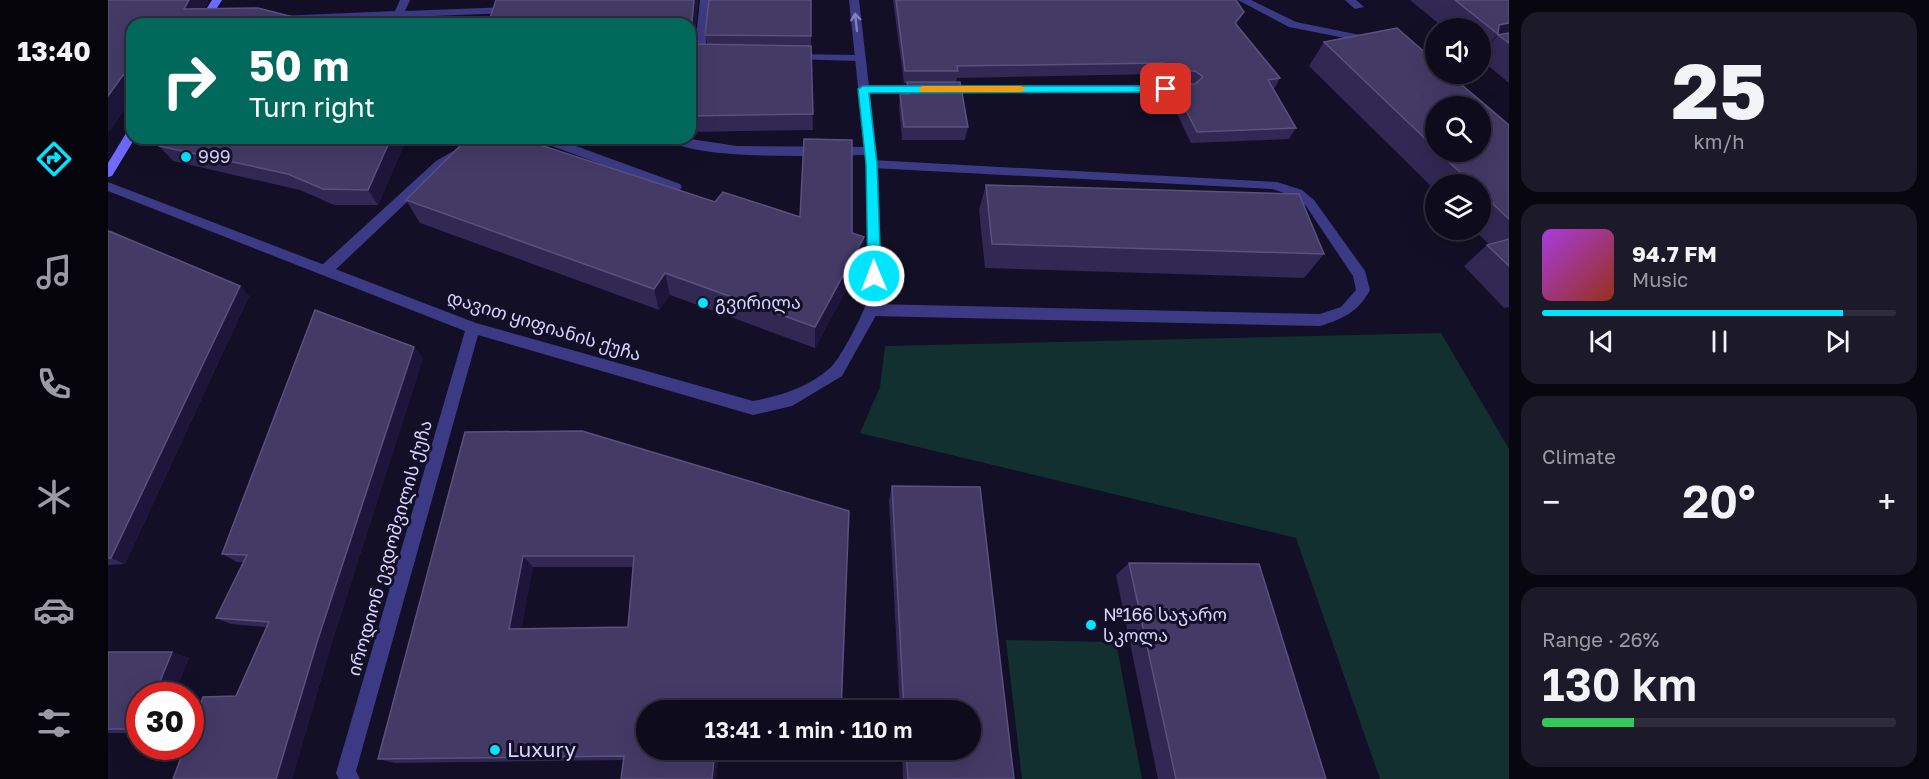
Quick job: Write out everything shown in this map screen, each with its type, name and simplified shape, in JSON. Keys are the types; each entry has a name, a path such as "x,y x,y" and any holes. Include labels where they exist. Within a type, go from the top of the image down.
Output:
{"main road":[{"path":"208,18 217,0"},
{"path":"108,173 126,143"}],"street":[{"path":"399,14 405,0"},
{"path":"705,0 699,56 721,57"},
{"path":"685,144 719,149 871,158 1272,185 1290,189 1302,194 1310,203 1360,275 1363,290 1357,302 1344,314 1320,320 872,310 875,298 871,158 854,0"},
{"path":"1242,0 1293,25 1425,54"},
{"path":"294,18 526,9"},
{"path":"1491,51 1509,48"},
{"path":"776,57 860,58"},
{"path":"863,89 1188,89"},
{"path":"326,270 440,164 475,144"},
{"path":"558,144 676,187"},
{"name":"დავით ყიფიანის ქუჩა","path":"108,186 473,328 753,408 787,401 837,372 872,310"},
{"name":"იროდიონ ევდოშვილის ქუჩა","path":"350,779 346,773 473,328"}],"green space":[{"path":"1441,333 1509,449 1509,779 1380,779 1296,538 860,433 880,387 885,346"},
{"path":"1006,640 1116,642 1142,779 1022,779"}],"building":[{"path":"108,0 189,0 184,9 258,8 297,18 126,18 126,75 123,75 108,96"},
{"path":"496,0 694,0 692,18 490,18"},
{"path":"709,0 811,0 811,36 705,35"},
{"path":"896,0 1236,0 1244,12 1235,23 1280,78 1268,80 1296,128 1197,132 1173,84 1195,84 1203,77 1195,71 1167,71 1163,63 957,66 958,71 905,71"},
{"path":"1455,0 1509,0 1509,23 1499,25 1498,34 1491,28 1491,18 1478,18"},
{"path":"1397,28 1425,52 1425,84 1461,84 1475,96 1425,96 1425,138 1324,42"},
{"path":"1509,33 1509,43 1498,35"},
{"path":"696,44 811,46 813,114 696,116"},
{"path":"907,82 960,82 968,127 904,127 900,94 909,94"},
{"path":"1491,110 1509,125 1509,219 1491,202 1491,174 1462,174 1449,162 1491,162"},
{"path":"804,139 852,140 852,233 864,237 815,327 665,273 654,289 406,200 462,144 537,144 715,202 723,192 800,217"},
{"path":"160,144 388,144 368,190 323,189 288,174 159,146"},
{"path":"986,185 1299,194 1324,254 992,244"},
{"path":"109,231 240,286 111,558 108,558"},
{"path":"1509,239 1509,266 1487,245"},
{"path":"315,310 414,347 318,639 276,779 173,779 180,760 204,760 204,697 236,696 269,622 216,618 247,555 222,554"},
{"path":"582,431 849,511 841,700 636,700 636,760 714,760 712,779 621,779 624,756 378,759 465,432","holes":["523,556 634,556 628,627 509,629"]},
{"path":"892,486 980,487 1014,779 908,779 907,760 981,760 981,700 903,700"},
{"path":"1129,563 1259,564 1326,779 1176,779"},
{"path":"108,652 172,652 160,682 126,682 126,729 108,729"}],"slow traffic":[{"path":"923,89 1021,89"}],"place":[{"name":"999","path":"186,157"},
{"name":"გვირილა","path":"703,303"},
{"name":"№166 საჯარო სკოლა","path":"1091,625"},
{"name":"Luxury","path":"495,750"}],"route":[{"path":"874,276 872,164 863,89 1166,89"}]}
